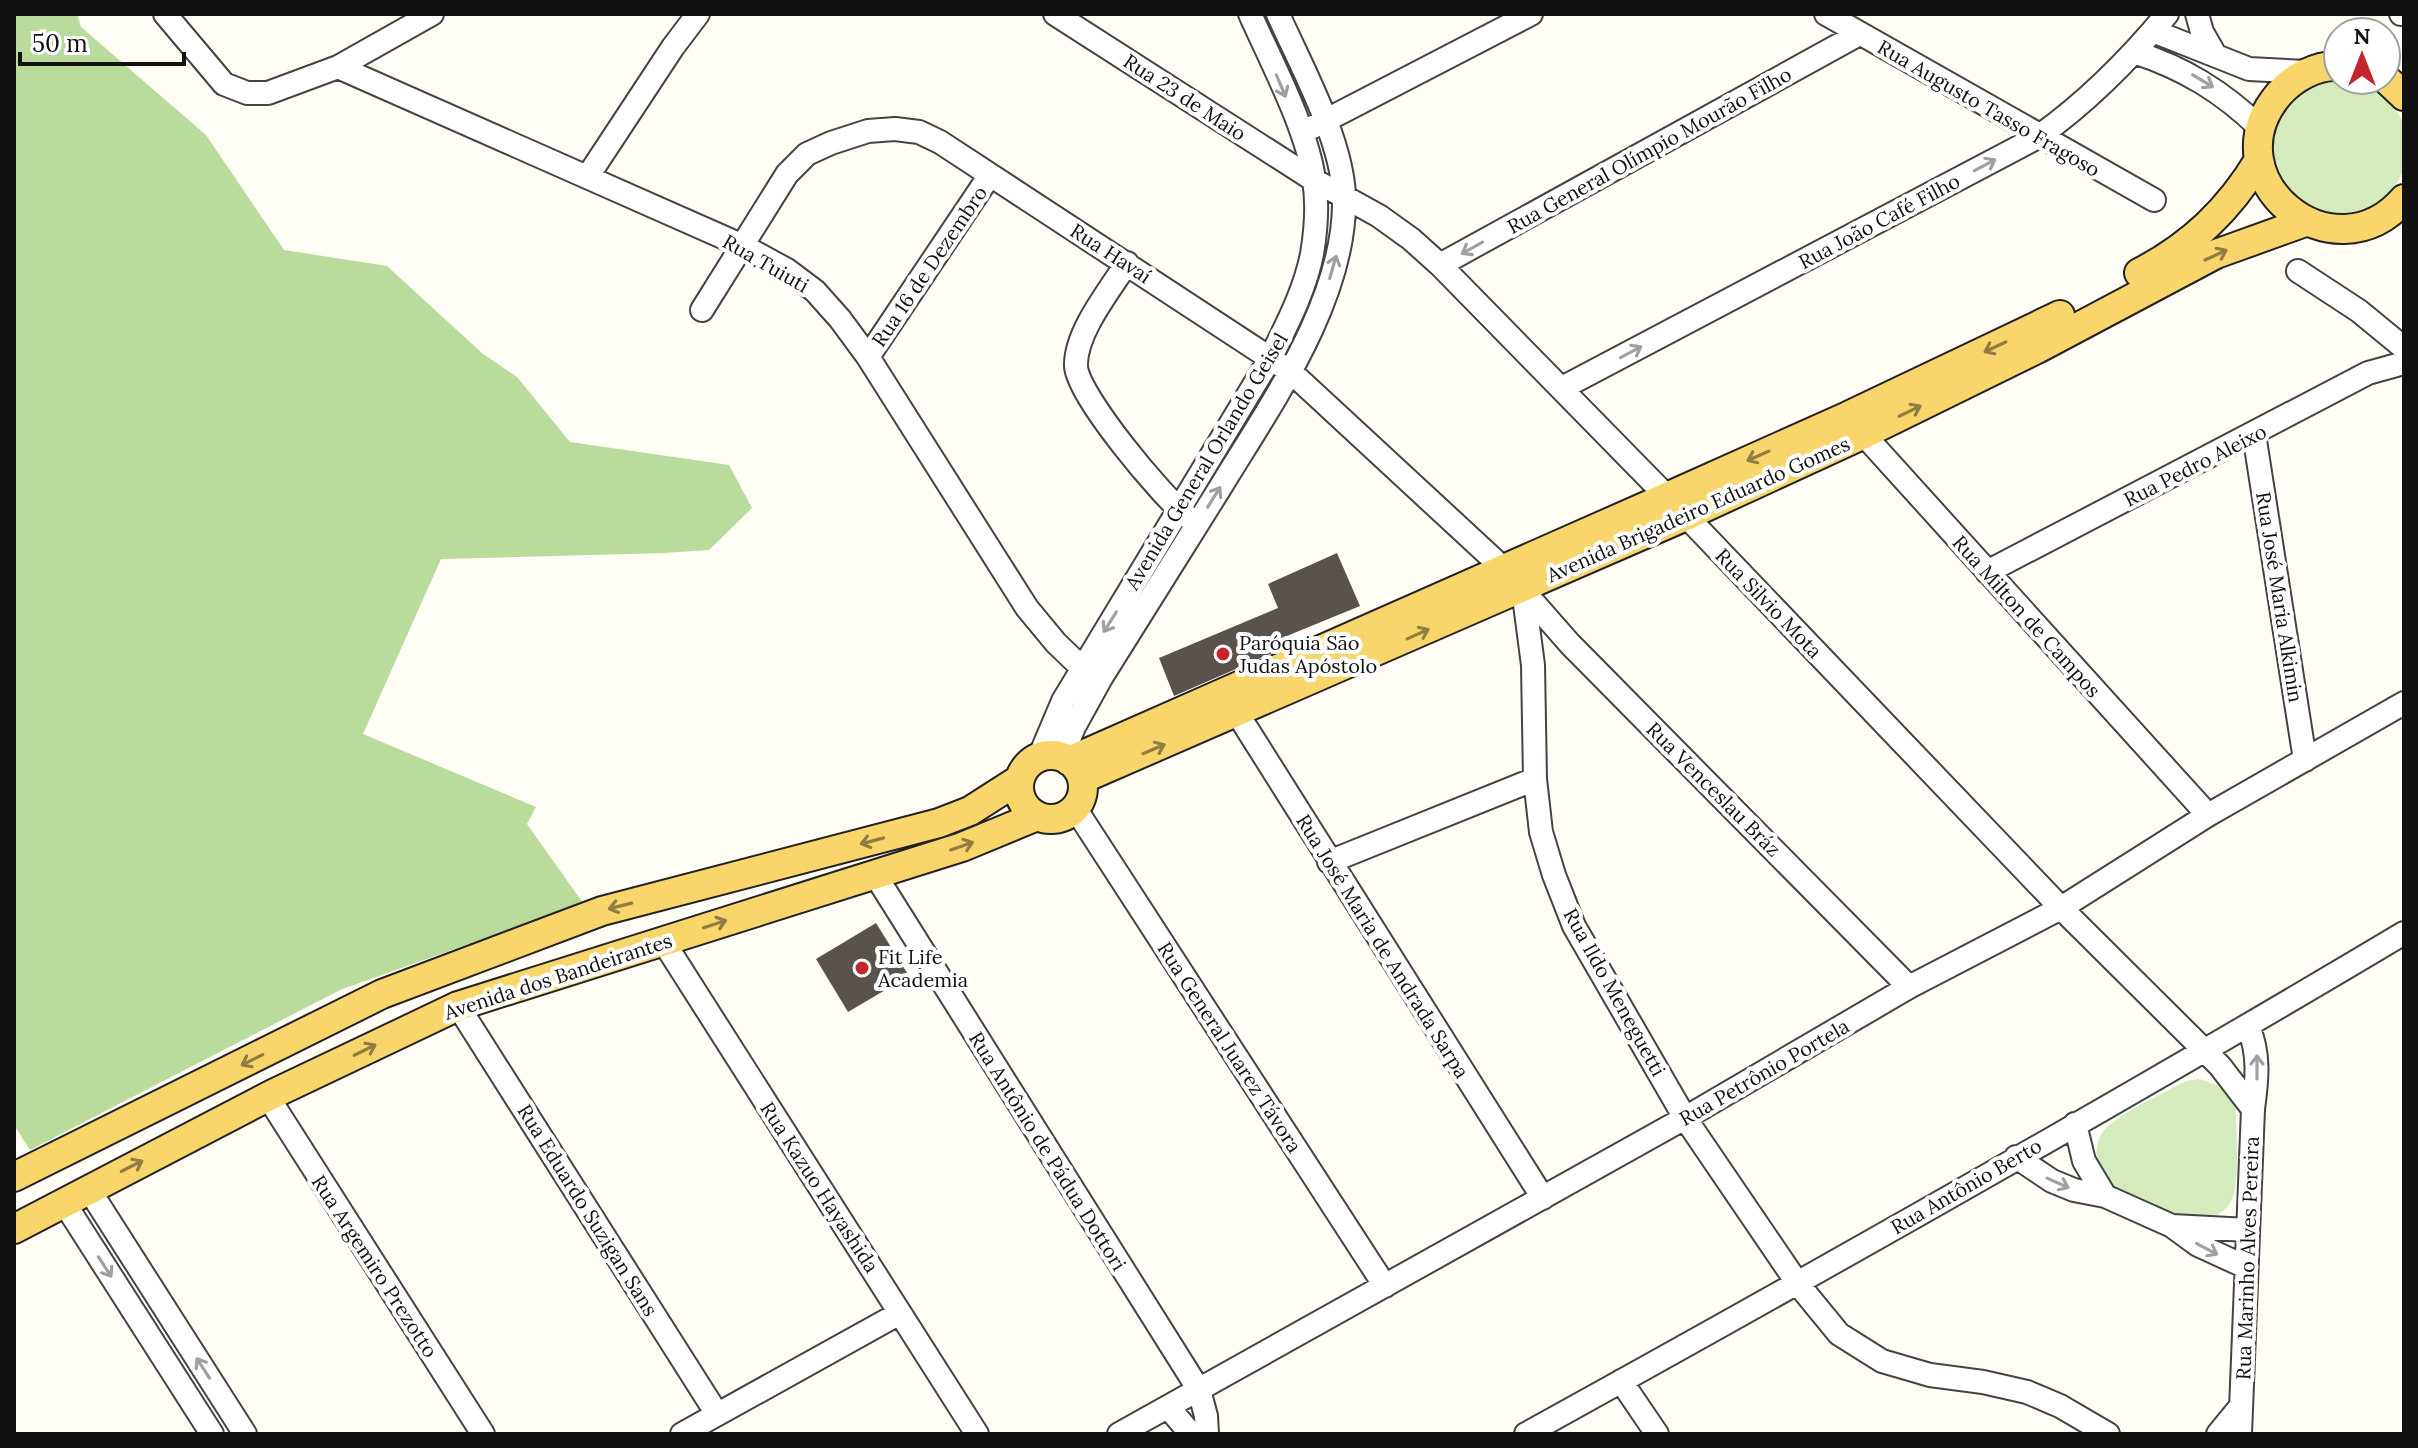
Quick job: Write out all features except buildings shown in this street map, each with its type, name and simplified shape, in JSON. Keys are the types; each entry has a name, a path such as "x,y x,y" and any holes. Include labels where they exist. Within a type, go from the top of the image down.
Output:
{"main road":[{"path":"2322,69 2307,72 2286,86 2270,105 2260,128 2259,160 2273,195 2287,210 2305,222 2325,228 2347,229 2398,212"},
{"name":"Avenida Brigadeiro Eduardo Gomes","path":"1855,425 2171,256 2216,218 2259,160"},
{"name":"Avenida Brigadeiro Eduardo Gomes","path":"1054,767 1232,703 1855,425 2037,349 2216,254 2305,222"},
{"path":"1037,816 1022,800 1054,767 1081,800 1075,808"},
{"name":"Avenida dos Bandeirantes","path":"14,1177 382,994 602,911 939,823 970,811 1054,767"},
{"name":"Avenida dos Bandeirantes","path":"14,1229 268,1097 458,1006 962,847 1037,816 1057,819 1075,808"},
{"path":"76,1195 58,1182 65,1170 160,1122 198,1096 219,1076"}],"street":[{"path":"165,14 224,84 247,93 268,93 338,67 432,14"},
{"path":"588,176 698,14"},
{"name":"Rua 23 de Maio","path":"1055,14 1314,180"},
{"name":"Avenida General Orlando Geisel","path":"1054,767 1063,701 1271,357 1297,302 1311,256 1316,213 1314,180 1301,133 1250,14"},
{"name":"Avenida General Orlando Geisel","path":"1054,767 1086,704 1291,372 1319,312 1335,262 1343,224 1344,194 1338,159 1278,14"},
{"path":"1301,133 1531,14"},
{"name":"Rua Augusto Tasso Fragoso","path":"1826,14 2038,137 2154,200"},
{"path":"2197,14 2202,32 2214,53"},
{"path":"2160,22 2230,63 2249,69 2307,72"},
{"name":"Rua João Café Filho","path":"1562,388 2038,137 2076,110 2160,22"},
{"name":"Rua General Olímpio Mourão Filho","path":"1440,265 1859,34"},
{"path":"2134,52 2163,61 2215,89 2260,128"},
{"name":"Rua Tuiuti","path":"338,67 743,246 787,270 815,291 868,357 1027,608 1082,668"},
{"name":"Rua Havaí","path":"702,310 787,174 807,154 868,131 895,129 919,132 940,142 1291,372 1514,579"},
{"name":"Rua 16 de Dezembro","path":"868,357 990,175"},
{"name":"Rua Silvio Mota","path":"1314,180 1344,194 1411,239 1440,265 2203,1051"},
{"path":"1127,263 1080,339 1076,368 1088,397 1161,492 1197,525"},
{"path":"2298,271 2359,311 2404,348"},
{"name":"Rua Pedro Aleixo","path":"1987,572 2368,373 2404,363"},
{"name":"Rua Milton de Campos","path":"1855,425 2208,815"},
{"name":"Rua José Maria Alkimin","path":"2254,434 2305,760"},
{"name":"Rua Venceslau Bráz","path":"1514,579 1570,644 1909,987"},
{"name":"Rua Ildo Meneguetti","path":"1514,579 1533,665 1535,779 1541,832 1574,926 1685,1118 1798,1284 1839,1334 1882,1361 1930,1375 2027,1392 2072,1412 2108,1434"},
{"path":"1533,665 1549,650 1570,644"},
{"name":"Rua José Maria de Andrada Sarpa","path":"1232,703 1329,862 1543,1198"},
{"name":"Rua Petrônio Portela","path":"1119,1434 1685,1118 1909,987 2061,908 2208,815 2404,703"},
{"path":"1329,862 1535,779"},
{"name":"Rua General Juarez Távora","path":"1075,808 1385,1286"},
{"name":"Rua Antônio de Pádua Dottori","path":"874,873 1199,1390 1207,1434"},
{"name":"Rua Antônio Berto","path":"1526,1434 1798,1284 2404,933"},
{"name":"Rua Kazuo Hayashida","path":"663,941 977,1434"},
{"name":"Rua Eduardo Suzigan Sans","path":"458,1006 717,1414"},
{"name":"Rua Marinho Alves Pereira","path":"2240,1434 2253,1109 2258,1062 2248,1026"},
{"name":"Rua Marinho Alves Pereira","path":"2203,1051 2220,1066 2253,1109"},
{"name":"Rua Argemiro Prezotto","path":"268,1097 483,1434"},
{"path":"2075,1124 2084,1161 2105,1196"},
{"path":"2016,1157 2052,1181 2074,1190 2105,1196 2172,1226 2198,1245 2246,1267"},
{"path":"76,1195 212,1434"},
{"path":"76,1195 245,1434"},
{"path":"2172,1226 2248,1230"},
{"path":"682,1434 900,1313"},
{"path":"1621,1381 1657,1434"},
{"name":"Rua Marinho Alves Pereira","path":"2218,1434 2241,1406"},
{"path":"1168,1407 1191,1434"}],"green space":[{"path":"14,14 77,14 81,27 206,135 284,250 387,266 483,354 517,377 570,442 729,465 752,508 709,550 441,559 363,734 536,807 527,824 583,903 340,990 30,1150 14,1125"},
{"path":"2322,81 2322,96 2384,96 2396,109 2406,134 2406,160 2396,185 2377,204 2352,214 2326,214 2301,204 2282,185 2272,160 2272,134 2282,109 2301,90"},
{"path":"2198,1079 2222,1089 2236,1109 2237,1170 2234,1193 2223,1211 2203,1219 2169,1212 2115,1187 2103,1175 2097,1159 2101,1135 2113,1122 2186,1081"}],"place":[{"name":"Paróquia São Judas Apóstolo","path":"1223,654"},
{"name":"Fit Life Academia","path":"862,968"}]}
